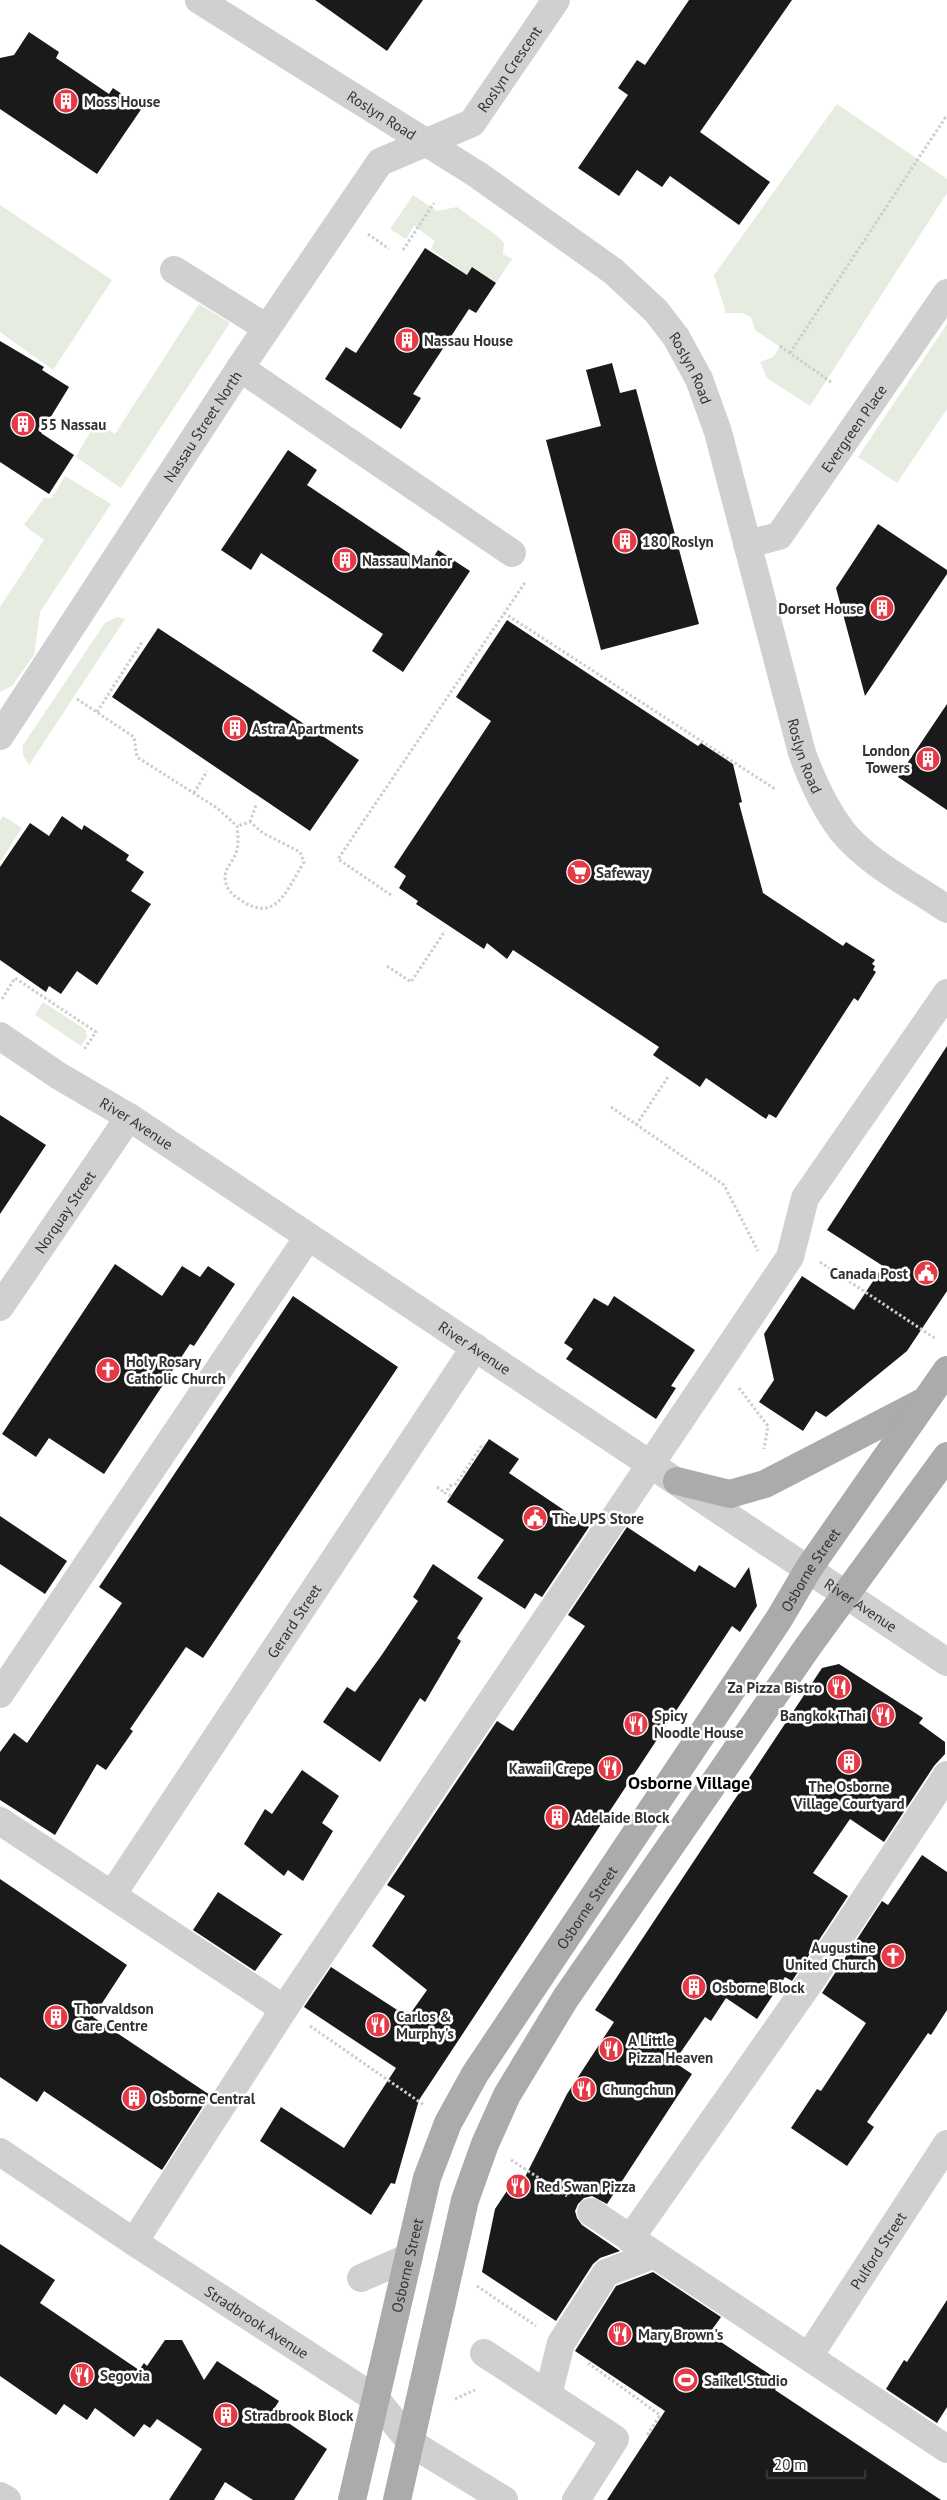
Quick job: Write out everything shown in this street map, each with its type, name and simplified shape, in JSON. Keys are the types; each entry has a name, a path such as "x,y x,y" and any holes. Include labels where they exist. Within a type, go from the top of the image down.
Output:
{"main road":[{"name":"Osborne Street","path":"352,2500 427,2178 448,2123 475,2074 779,1619 809,1568 947,1370"},
{"path":"677,1481 730,1494 765,1484 926,1400"},
{"path":"397,2500 465,2200 485,2144 507,2095 565,1999 804,1653 947,1456"}],"street":[{"name":"Roslyn Road","path":"199,0 478,175 613,271 656,311 676,337 699,379 718,432 802,753 819,795 843,832 856,846 947,908"},
{"name":"Roslyn Crescent","path":"427,143 472,123 556,0"},
{"name":"Nassau Street North","path":"2,728 240,368 380,162 427,143"},
{"path":"174,270 267,328"},
{"name":"Evergreen Place","path":"747,544 779,536 947,293"},
{"path":"240,368 512,553"},
{"path":"134,2242 284,2009 790,1257 805,1198 947,992"},
{"name":"River Avenue","path":"0,1036 59,1076 128,1117 809,1568 947,1662"},
{"name":"Norquay Street","path":"0,1307 128,1117"},
{"path":"0,1694 308,1237"},
{"name":"Gerard Street","path":"112,1896 475,1347"},
{"path":"630,2239 808,1985 947,1775"},
{"path":"0,1821 284,2009"},
{"name":"Pulford Street","path":"808,2356 947,2144"},
{"name":"Stradbrook Avenue","path":"0,2152 134,2242 376,2399 411,2443 504,2500"},
{"path":"591,2212 947,2449"},
{"path":"548,2395 564,2338 606,2273 653,2254"},
{"path":"361,2278 409,2258"},
{"path":"484,2353 615,2439 576,2500"},
{"path":"0,2496 6,2500"}],"path":[{"path":"790,353 947,115"},
{"path":"403,250 434,203"},
{"path":"780,346 831,382"},
{"path":"392,895 338,859 534,568 512,553"},
{"path":"504,613 775,789"},
{"path":"96,712 142,642"},
{"path":"78,699 134,737 137,757 217,808 237,826 238,846 236,854 226,872 227,886 232,894 252,909 261,910 275,905 304,862 304,857 300,852 263,833 250,822"},
{"path":"194,793 207,771"},
{"path":"250,822 256,805"},
{"path":"237,826 250,822"},
{"path":"386,966 411,982 445,931"},
{"path":"2,999 15,978 96,1032 83,1052"},
{"path":"636,1125 668,1077"},
{"path":"611,1107 724,1184 760,1254"},
{"path":"812,1257 936,1339"},
{"path":"445,1493 450,1486 456,1484 482,1445 484,1446"},
{"path":"437,1487 451,1496"},
{"path":"284,2009 448,2123"},
{"path":"485,2144 591,2212"},
{"path":"475,2285 564,2338 660,2415 645,2438"},
{"path":"455,2399 475,2390"}],"shaded area":[{"path":"837,104 947,179 947,193 810,406 767,378 760,362 773,357 780,347 755,330 751,317 742,313 726,313 714,275"},
{"path":"413,195 437,211 457,207 504,243 503,254 512,259 496,283 473,267 467,275 431,249 435,241 414,226 406,239 390,229"},
{"path":"0,205 112,280 53,370 0,332"},
{"path":"199,304 230,323 121,488 76,457 96,422 115,434"},
{"path":"947,324 947,409 897,483 858,457"},
{"path":"65,476 111,504 40,612 34,655 12,686 0,692 0,607 44,540 24,525 44,498 52,498"},
{"path":"117,617 125,619 29,765 23,755 23,745 105,623"},
{"path":"3,816 22,828 0,862 0,821"},
{"path":"43,1002 86,1030 87,1037 81,1046 35,1015"}],"building":[{"path":"315,0 423,0 387,51"},
{"path":"689,0 792,0 700,132 770,182 739,225 670,176 662,187 637,170 619,196 578,168 628,95 618,88 637,60 645,65"},
{"name":"Moss House","path":"29,32 59,52 56,58 109,94 113,88 142,108 97,174 0,109 0,58 14,55"},
{"name":"Nassau House","path":"425,248 467,275 472,267 496,283 476,313 469,309 413,394 421,398 401,429 325,379 346,347 356,353"},
{"name":"55 Nassau","path":"0,341 44,367 42,370 69,387 41,433 74,455 49,494 0,462"},
{"name":"180 Roslyn","path":"612,363 620,393 636,389 699,624 601,650 546,440 601,426 586,370"},
{"name":"Nassau Manor","path":"288,450 317,470 307,485 428,566 438,550 470,571 403,672 372,651 383,634 261,553 251,570 221,550"},
{"name":"Dorset House","path":"878,524 947,570 947,574 865,696 836,588"},
{"name":"Safeway","path":"507,620 698,746 701,743 733,764 742,802 739,803 763,893 843,946 846,942 875,960 872,964 875,966 873,970 876,972 858,1001 854,998 776,1118 769,1114 766,1119 706,1078 700,1087 653,1055 659,1047 513,950 507,959 487,943 484,949 416,904 418,901 399,888 406,876 394,867 491,721 456,697"},
{"name":"Astra Apartments","path":"158,628 359,760 310,831 112,697"},
{"name":"London Towers","path":"947,704 947,810 898,777"},
{"path":"62,816 82,830 84,825 129,855 126,860 144,872 131,891 151,904 97,985 77,971 61,994 49,986 46,992 0,960 0,867 30,823 49,836"},
{"path":"947,1046 947,1291 907,1351 826,1417 816,1411 803,1431 759,1402 774,1380 764,1334 802,1276 854,1310 883,1266 827,1230"},
{"path":"0,1115 46,1145 0,1214"},
{"name":"Holy Rosary Catholic Church","path":"115,1264 162,1296 182,1266 200,1277 208,1266 235,1284 194,1346 190,1344 104,1474 49,1438 36,1457 2,1434"},
{"path":"293,1296 398,1367 203,1658 186,1647 130,1729 133,1731 106,1770 97,1764 55,1835 0,1800 0,1752 14,1733 27,1743 122,1603 99,1587"},
{"path":"614,1296 695,1350 671,1386 676,1388 656,1419 566,1359 573,1349 564,1343 594,1298 608,1306"},
{"path":"489,1439 519,1459 509,1473 589,1527 542,1597 535,1593 525,1609 477,1578 504,1540 447,1502"},
{"path":"0,1516 67,1561 45,1594 0,1564"},
{"path":"627,1527 695,1572 699,1565 735,1588 749,1567 757,1606 740,1632 732,1626 419,2100 395,2184 391,2183 371,2215 260,2141 281,2107 344,2148 396,2068 304,2007 331,1967 408,2017 427,1990 372,1946 405,1896 387,1885 497,1721 513,1731 585,1626 568,1615"},
{"path":"433,1564 483,1598 457,1638 461,1641 425,1702 420,1698 380,1762 323,1722 347,1687 355,1692 381,1656 418,1601 413,1597"},
{"path":"839,1664 923,1718 919,1723 945,1742 945,1754 934,1766 884,1842 850,1819 813,1873 848,1896 792,1981 785,1977 757,2019 726,1998 711,2021 705,2017 674,2062 692,2074 607,2204 592,2196 584,2198 578,2204 575,2211 582,2225 620,2251 600,2258 593,2264 556,2321 482,2272 495,2209 516,2177 523,2181 567,2094 614,2022 595,2010 822,1668"},
{"path":"302,1770 339,1796 322,1823 333,1831 303,1881 288,1870 284,1876 244,1844 265,1809 272,1814"},
{"name":"Augustine United Church","path":"922,1855 947,1872 947,2010 931,2035 928,2033 867,2122 874,2127 847,2166 791,2128 817,2089 821,2091 866,2023 822,1993 882,1901 888,1905"},
{"path":"0,1879 127,1965 93,2017 210,2095 162,2170 44,2091 37,2102 0,2077"},
{"path":"218,1892 283,1935 281,1935 255,1971 193,1930"},
{"path":"0,2244 55,2280 40,2303 139,2370 144,2363 147,2366 165,2340 182,2340 204,2380 217,2361 279,2401 272,2412 327,2449 294,2500 253,2500 225,2482 214,2500 169,2500 202,2449 157,2419 150,2428 144,2424 134,2437 95,2408 87,2420 64,2404 56,2415 0,2376"},
{"path":"653,2272 721,2317 709,2334 781,2382 775,2390 941,2500 607,2500 665,2411 575,2351 616,2286"},
{"path":"947,2300 947,2407 937,2423 886,2389 904,2360 907,2362"}],"place":[{"name":"Moss House","path":"66,101"},
{"name":"Nassau House","path":"407,340"},
{"name":"55 Nassau","path":"23,424"},
{"name":"180 Roslyn","path":"625,541"},
{"name":"Nassau Manor","path":"345,560"},
{"name":"Dorset House","path":"882,608"},
{"name":"Astra Apartments","path":"235,728"},
{"name":"London Towers","path":"928,759"},
{"name":"Safeway","path":"579,872"},
{"name":"Canada Post","path":"926,1273"},
{"name":"Holy Rosary Catholic Church","path":"108,1370"},
{"name":"The UPS Store","path":"535,1518"},
{"name":"Za Pizza Bistro","path":"839,1687"},
{"name":"Bangkok Thai","path":"883,1715"},
{"name":"Spicy Noodle House","path":"636,1724"},
{"name":"The Osborne Village Courtyard","path":"849,1762"},
{"name":"Kawaii Crepe","path":"610,1768"},
{"name":"Adelaide Block","path":"557,1817"},
{"name":"Augustine United Church","path":"893,1956"},
{"name":"Osborne Block","path":"694,1987"},
{"name":"Thorvaldson Care Centre","path":"56,2017"},
{"name":"Carlos & Murphy's","path":"378,2025"},
{"name":"A Little Pizza Heaven","path":"611,2049"},
{"name":"Chungchun","path":"584,2089"},
{"name":"Osborne Central","path":"134,2098"},
{"name":"Red Swan Pizza","path":"518,2186"},
{"name":"Mary Brown's","path":"620,2334"},
{"name":"Segovia","path":"82,2375"},
{"name":"Saikel Studio","path":"686,2380"},
{"name":"Stradbrook Block","path":"226,2415"}],"district":[{"name":"Osborne Village","path":"689,1782"}]}
